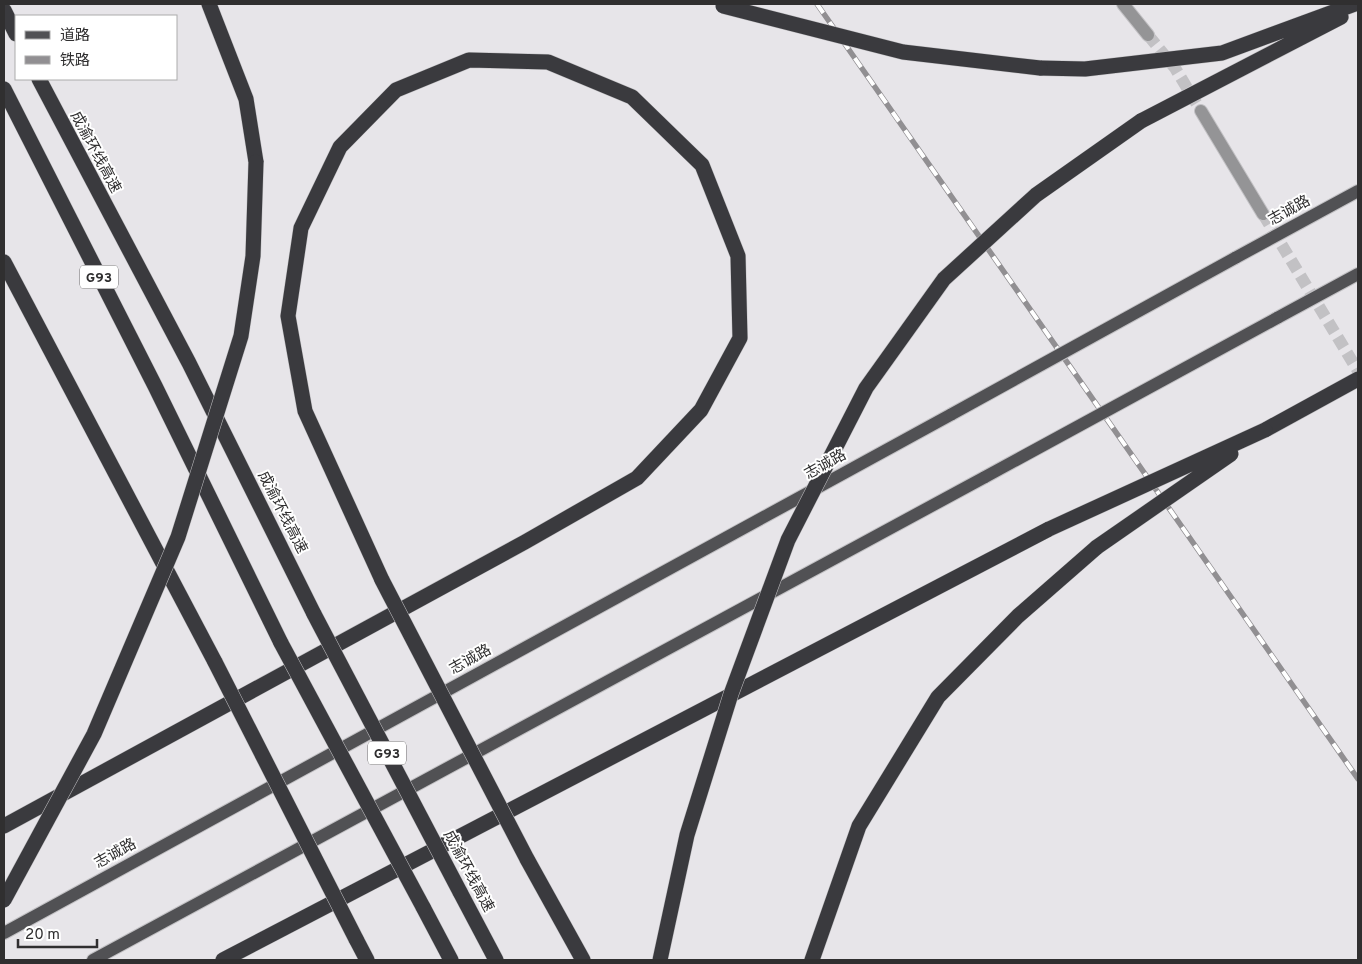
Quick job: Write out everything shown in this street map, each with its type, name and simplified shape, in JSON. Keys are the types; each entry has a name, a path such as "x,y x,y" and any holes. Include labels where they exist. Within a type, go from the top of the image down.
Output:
{"highway":[{"path":"4,900 94,734 178,536 241,336 254,256 256,162 246,99 209,4"},
{"path":"719,5 903,52 1040,68 1085,70 1222,53 1355,4"},
{"path":"660,960 687,835 731,694 788,540 866,388 944,279 1036,196 1141,120 1358,9"},
{"path":"4,10 15,32"},
{"path":"4,826 525,542 637,478 701,410 740,338 738,256 702,165 632,97 548,62 469,60 396,90 340,147 301,228 288,316 305,411 382,580 527,859 583,960"},
{"name":"成渝环线高速","path":"40,80 75,151 189,363 314,614 496,960"},
{"name":"G93","path":"4,89 155,386 281,643 451,960"},
{"path":"4,262 215,662 367,960"},
{"path":"223,960 1048,529 1265,430 1358,379"},
{"path":"812,960 859,826 938,697 1018,616 1097,547 1265,430"}],"main road":[{"name":"志诚路","path":"4,933 1358,191"},
{"path":"93,960 1358,274"}],"street":[{"path":"1123,4 1148,35"},
{"path":"1200,111 1263,214"}],"tunnel":[{"path":"1148,35 1175,68 1201,111"},
{"path":"1263,214 1358,371"}],"railway":[{"path":"817,4 1358,779"}]}
